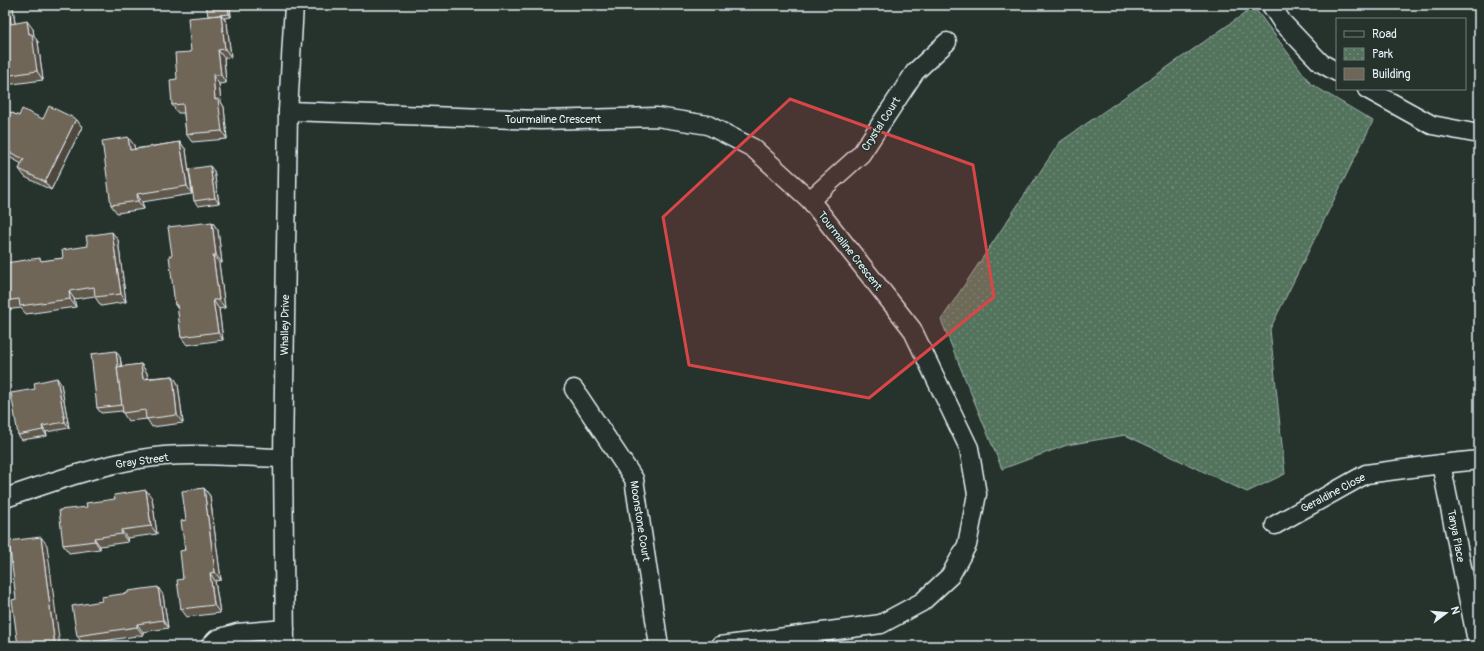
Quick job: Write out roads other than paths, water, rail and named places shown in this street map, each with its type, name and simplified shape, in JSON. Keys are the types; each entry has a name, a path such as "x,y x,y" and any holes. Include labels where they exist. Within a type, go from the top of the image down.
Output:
{"street":[{"name":"Whalley Drive","path":"285,637 283,458 288,111 294,5"},
{"path":"1271,5 1282,22 1321,63 1336,71"},
{"name":"Crystal Court","path":"810,200 861,154 915,72 947,42"},
{"path":"1369,90 1432,125 1479,134"},
{"name":"Tourmaline Crescent","path":"288,111 541,120 657,117 708,125 753,148 810,200 912,328 969,448 977,494 967,545 950,576 922,602 881,624 720,646"},
{"name":"Moonstone Court","path":"574,389 634,479 659,646"},
{"name":"Gray Street","path":"5,498 84,471 141,459 184,456 283,458"},
{"path":"1441,464 1479,460"},
{"name":"Geraldine Close","path":"1275,525 1366,474 1441,464"},
{"name":"Tanya Place","path":"1441,464 1478,646"},
{"path":"210,646 217,639 237,633 285,637"}]}
